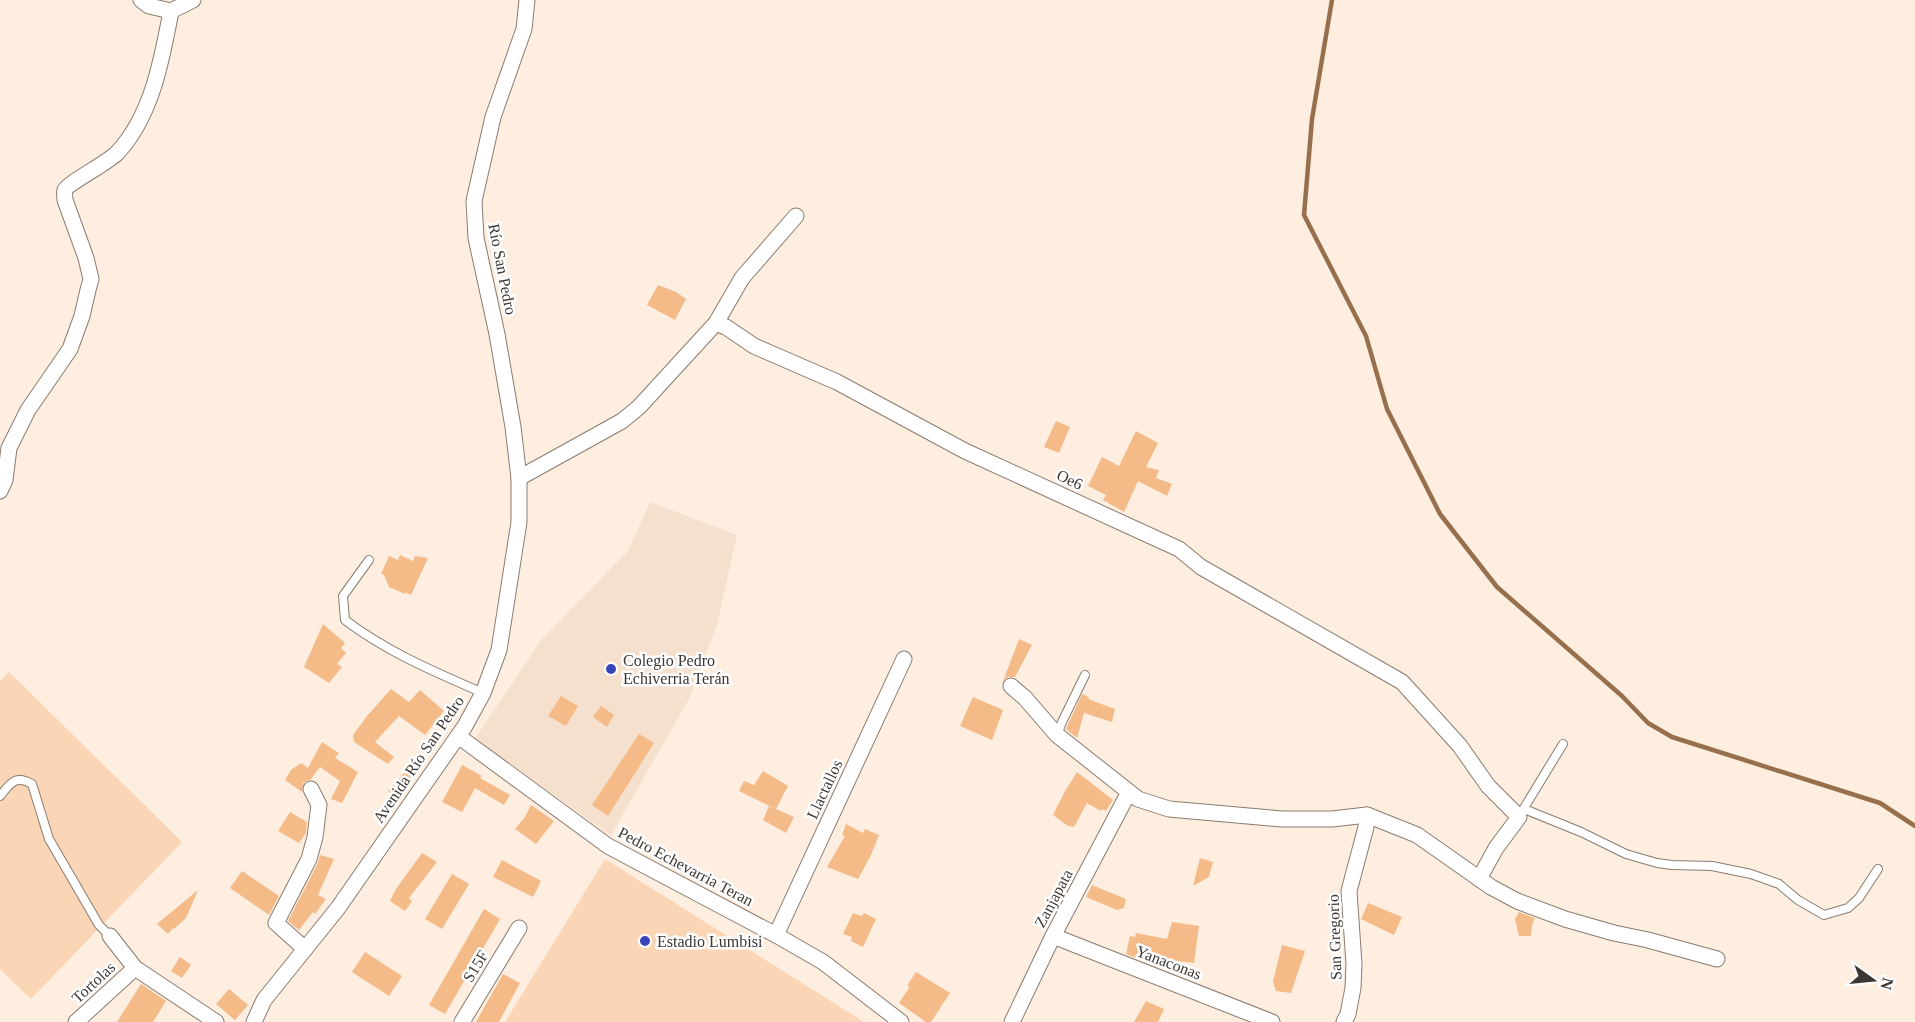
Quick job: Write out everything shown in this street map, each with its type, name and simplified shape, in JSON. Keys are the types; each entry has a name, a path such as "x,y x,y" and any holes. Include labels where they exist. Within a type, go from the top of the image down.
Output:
{"street":[{"path":"141,0 149,6 171,11 193,0"},
{"name":"Río San Pedro","path":"519,478 497,334 476,238 474,201 493,117 524,29 527,0"},
{"path":"0,491 5,480 9,448 28,410 70,349 82,316 88,290 90,279 86,258 65,200 65,190 116,154 137,129 160,66 171,11"},
{"path":"519,478 622,421 639,407 716,323 742,278 796,216"},
{"name":"Oe6","path":"716,323 754,346 837,382 965,451 1179,549 1201,567 1402,682 1460,746 1488,786 1521,813"},
{"name":"Avenida Río San Pedro","path":"254,1022 264,1000 338,908 458,736 483,693 499,650 519,522 519,478"},
{"name":"Llactallos","path":"776,935 904,659"},
{"path":"1011,686 1057,735 1138,799 1169,809 1282,819 1332,819 1367,815 1417,835 1479,879 1517,901 1565,919 1717,959"},
{"name":"Pedro Echevarria Teran","path":"458,736 608,846 824,962 901,1022"},
{"path":"306,949 276,923 309,859 315,837 319,806 311,789"},
{"name":"Zanjapata","path":"1012,1022 1053,936 1129,792"},
{"path":"1479,879 1496,848 1521,813"},
{"name":"San Gregorio","path":"1344,1022 1348,1014 1353,988 1354,964 1349,891 1367,815"},
{"name":"S15F","path":"462,1022 519,928"},
{"path":"110,936 135,968 216,1022"},
{"name":"Yanaconas","path":"1053,936 1272,1022"},
{"name":"Tortolas","path":"76,1022 135,968"}],"lane":[{"path":"369,560 343,596 345,620 404,657 483,693"},
{"path":"1057,735 1085,675"},
{"path":"1563,744 1521,813 1581,832 1626,854 1647,860 1671,865 1713,866 1751,874 1779,884 1798,900 1824,915 1848,909 1859,898 1878,869"},
{"path":"0,796 13,781 25,779 32,784 49,839 99,925 110,936"}],"shaded area":[{"name":"Colegio Pedro Echiverria Terán","path":"650,502 737,535 717,625 689,699 611,835 474,740 542,639 628,551"},
{"path":"9,672 182,842 31,999 0,969 0,681"},
{"name":"Estadio Lumbisi","path":"605,859 864,1022 505,1022"}],"building":[{"path":"658,285 686,299 675,320 647,305"},
{"path":"1056,421 1070,427 1059,453 1044,447"},
{"path":"1136,431 1158,443 1146,467 1159,470 1156,478 1172,484 1167,496 1138,481 1124,512 1103,500 1106,495 1088,486 1102,457 1119,466"},
{"path":"400,555 413,561 415,556 428,558 411,595 389,587 384,575 381,574 389,556 398,560"},
{"path":"323,624 345,643 341,648 346,653 337,664 342,667 329,683 304,667"},
{"path":"1019,639 1032,645 1015,677 1007,677 1002,684"},
{"path":"391,689 409,702 420,690 444,711 425,735 399,716 375,742 394,757 388,764 354,742 353,735"},
{"path":"1082,694 1089,697 1088,699 1115,709 1112,722 1084,713 1077,738 1066,729"},
{"path":"561,696 578,706 566,726 548,716"},
{"path":"973,697 1003,710 992,740 960,726"},
{"path":"601,706 614,715 607,727 593,717"},
{"path":"639,734 654,743 608,816 592,805"},
{"path":"322,742 339,753 335,758 358,772 342,803 331,799 340,781 320,767 311,779 303,783 302,792 285,780 291,770 301,763 308,768"},
{"path":"411,765 419,772 398,798 388,791"},
{"path":"462,765 510,795 504,805 475,788 462,812 442,802"},
{"path":"763,771 788,786 776,809 739,791 744,781 754,785"},
{"path":"1077,772 1113,800 1106,811 1102,809 1101,811 1087,803 1074,827 1068,826 1053,815"},
{"path":"531,805 554,821 536,844 515,829"},
{"path":"769,806 794,817 786,833 763,820"},
{"path":"290,812 307,822 306,833 299,843 278,831"},
{"path":"846,824 863,833 865,829 879,835 858,879 827,867 845,836 842,835"},
{"path":"422,853 437,862 409,898 412,901 405,911 390,901"},
{"path":"320,855 334,859 318,895 326,899 299,930 288,921"},
{"path":"1200,858 1213,862 1209,877 1193,886"},
{"path":"502,860 541,881 533,897 493,877"},
{"path":"242,871 279,896 269,915 230,888"},
{"path":"452,874 469,884 442,929 425,919"},
{"path":"1092,885 1126,899 1124,908 1117,910 1086,897"},
{"path":"198,890 186,918 168,934 157,924"},
{"path":"1368,903 1402,917 1394,935 1361,919"},
{"path":"484,909 500,919 445,1014 429,1005"},
{"path":"1519,912 1535,918 1531,936 1519,936 1515,919"},
{"path":"853,913 862,916 864,913 876,919 863,947 851,941 852,937 843,934"},
{"path":"1172,922 1199,926 1194,963 1152,958 1151,964 1126,954 1130,936 1135,937 1136,933 1167,939"},
{"path":"1282,945 1305,951 1291,993 1276,991 1273,981"},
{"path":"365,952 402,976 389,996 352,972"},
{"path":"180,957 191,965 182,978 171,971"},
{"path":"916,972 950,993 931,1022 926,1022 899,1003"},
{"path":"503,974 520,983 499,1022 476,1022"},
{"path":"141,984 166,1001 153,1022 117,1022"},
{"path":"229,989 248,1005 235,1020 216,1004"},
{"path":"1146,1001 1164,1009 1158,1022 1134,1022"}],"waterway":[{"path":"1332,0 1312,119 1304,215 1366,336 1387,409 1440,514 1497,587 1622,696 1648,723 1672,737 1880,803 1915,826"}],"place":[{"name":"Colegio Pedro Echiverria Terán","path":"611,669"},
{"name":"Estadio Lumbisi","path":"645,941"}]}
